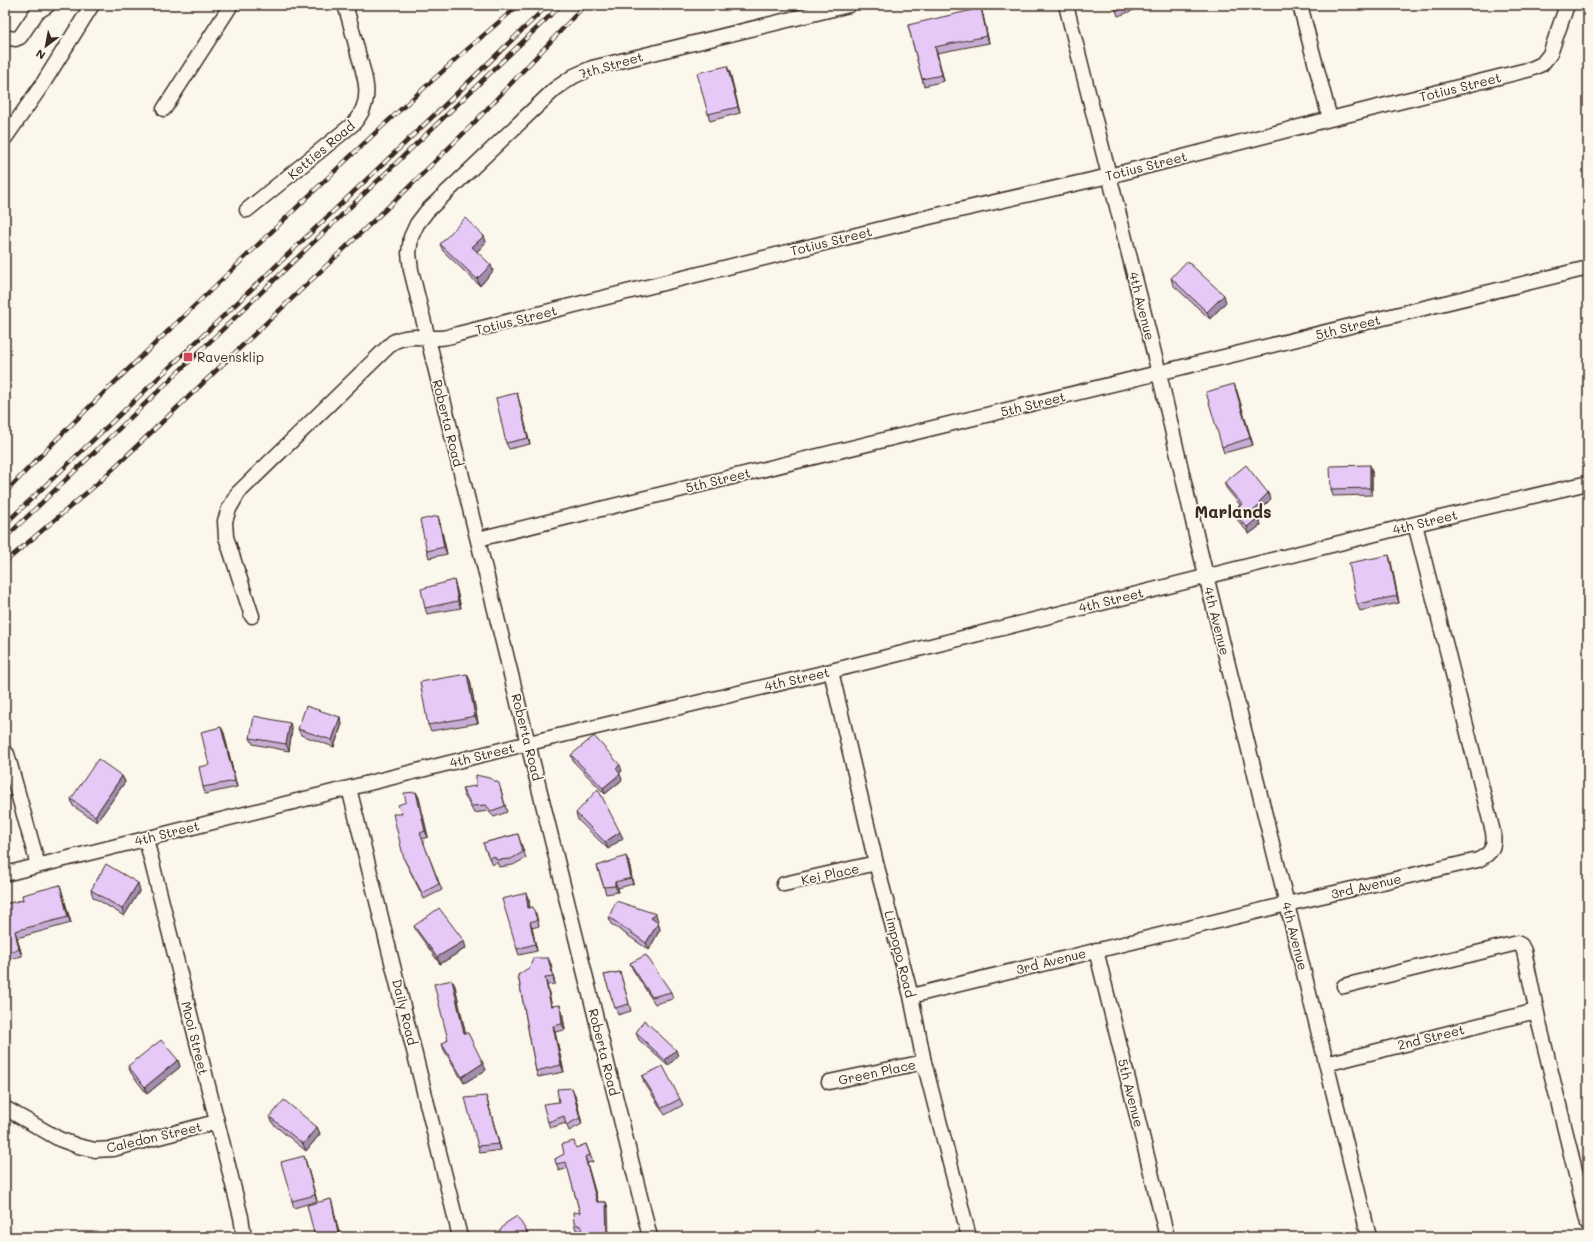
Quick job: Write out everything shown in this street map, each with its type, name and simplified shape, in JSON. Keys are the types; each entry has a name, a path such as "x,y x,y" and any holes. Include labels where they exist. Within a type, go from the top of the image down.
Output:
{"street":[{"path":"5,37 16,39 20,37 37,12 48,5"},
{"path":"5,138 42,85 92,5"},
{"path":"164,108 231,5"},
{"name":"Ketties Road","path":"247,210 353,124 362,114 366,100 367,83 346,5"},
{"name":"7th Street","path":"411,237 417,224 427,211 555,89 574,76 592,68 849,5"},
{"name":"4th Avenue","path":"1066,5 1159,373 1206,576 1369,1237"},
{"path":"1300,5 1330,119"},
{"name":"Totius Street","path":"252,616 226,537 225,521 229,509 238,493 393,342 402,337 412,336 441,338 458,334 922,219 1109,176 1531,69 1542,64 1550,54 1567,5"},
{"name":"Roberta Road","path":"411,237 409,253 411,270 426,337 478,539 650,1237"},
{"name":"5th Street","path":"478,539 1588,268"},
{"name":"4th Street","path":"5,874 528,743 831,671 1415,524 1588,483"},
{"name":"3rd Avenue","path":"911,996 1287,904 1478,860 1487,856 1492,848 1494,840 1493,832 1415,524"},
{"name":"Limpopo Road","path":"831,671 876,863 911,996 924,1062 969,1237"},
{"path":"7,754 38,865"},
{"name":"Daily Road","path":"349,788 460,1237"},
{"name":"Mooi Street","path":"146,839 241,1217 244,1237"},
{"name":"Kei Place","path":"784,884 876,863"},
{"path":"1344,986 1517,943 1521,945 1524,951 1536,1011 1588,1224"},
{"name":"5th Avenue","path":"1096,950 1167,1237"},
{"name":"2nd Street","path":"1326,1064 1536,1011"},
{"name":"Green Place","path":"829,1082 924,1062"},
{"name":"Caledon Street","path":"5,1108 59,1139 95,1150 113,1149 216,1122"}],"building":[{"path":"1114,5 1128,5 1116,9"},
{"path":"981,8 987,36 935,47 942,75 922,79 908,25"},
{"path":"727,66 738,107 708,114 697,73"},
{"path":"465,218 484,236 472,247 491,265 477,279 440,244"},
{"path":"1187,261 1224,295 1207,312 1171,278"},
{"path":"1234,384 1250,438 1222,447 1206,392"},
{"path":"517,393 528,438 506,443 496,398"},
{"path":"1246,465 1268,493 1259,502 1261,504 1253,511 1258,518 1247,527 1233,512 1242,504 1224,483"},
{"path":"1370,465 1370,488 1331,489 1330,466"},
{"path":"438,516 444,547 427,551 420,520"},
{"path":"1389,555 1397,596 1357,604 1349,563"},
{"path":"454,580 458,601 425,608 421,589"},
{"path":"467,674 475,716 428,725 420,682"},
{"path":"306,706 340,717 332,740 298,729"},
{"path":"254,716 290,723 286,744 250,738"},
{"path":"221,727 235,781 203,787 199,767 209,765 201,732"},
{"path":"594,736 620,765 616,768 620,774 603,788 571,755"},
{"path":"98,759 122,776 95,816 71,799"},
{"path":"476,775 489,778 499,783 505,806 491,811 486,805 472,806 462,788 476,786"},
{"path":"598,789 620,832 605,842 576,813"},
{"path":"416,792 425,831 420,833 439,884 422,893 404,859 393,814 402,814 398,805 406,802 404,793"},
{"path":"518,834 523,852 511,859 497,860 494,856 489,858 483,843"},
{"path":"626,856 631,878 615,882 615,886 604,887 597,866"},
{"path":"106,864 138,883 122,909 91,890"},
{"path":"60,885 68,917 15,931 19,949 5,953 5,904 23,900 22,895"},
{"path":"526,893 528,908 533,907 537,920 530,922 535,944 517,949 502,899"},
{"path":"616,901 656,914 651,918 658,923 646,943 609,917"},
{"path":"439,908 464,941 437,957 414,926"},
{"path":"646,955 671,992 652,997 630,963"},
{"path":"533,958 548,958 553,977 545,978 551,1006 560,1005 562,1024 553,1026 561,1065 536,1071 518,975 530,967"},
{"path":"620,972 629,1004 615,1008 604,975"},
{"path":"452,980 464,1033 468,1033 483,1063 462,1077 442,1044 448,1040 434,984"},
{"path":"644,1020 676,1050 665,1060 636,1033"},
{"path":"161,1040 178,1060 145,1087 128,1066"},
{"path":"663,1066 680,1099 662,1108 642,1076"},
{"path":"572,1088 580,1118 566,1125 564,1116 548,1122 543,1104 559,1102 557,1089"},
{"path":"486,1096 499,1144 478,1146 465,1098"},
{"path":"284,1100 317,1127 303,1144 270,1117"},
{"path":"574,1141 576,1148 586,1144 590,1155 585,1157 597,1202 606,1202 607,1237 582,1237 582,1227 574,1223 573,1212 580,1213 566,1162 556,1164 555,1159 564,1154 562,1144"},
{"path":"304,1156 315,1195 292,1201 281,1162"},
{"path":"331,1199 339,1237 315,1237 307,1205"},
{"path":"517,1216 530,1237 502,1237 498,1233 506,1223"}],"railway":[{"path":"5,493 89,407 339,167 446,68 519,5"},
{"path":"5,524 548,5"},
{"path":"5,538 561,5"},
{"path":"5,562 97,484 407,189 471,126 585,5"}],"place":[{"name":"Ravensklip","path":"188,357"}],"district":[{"name":"Marlands","path":"1233,512"}]}
